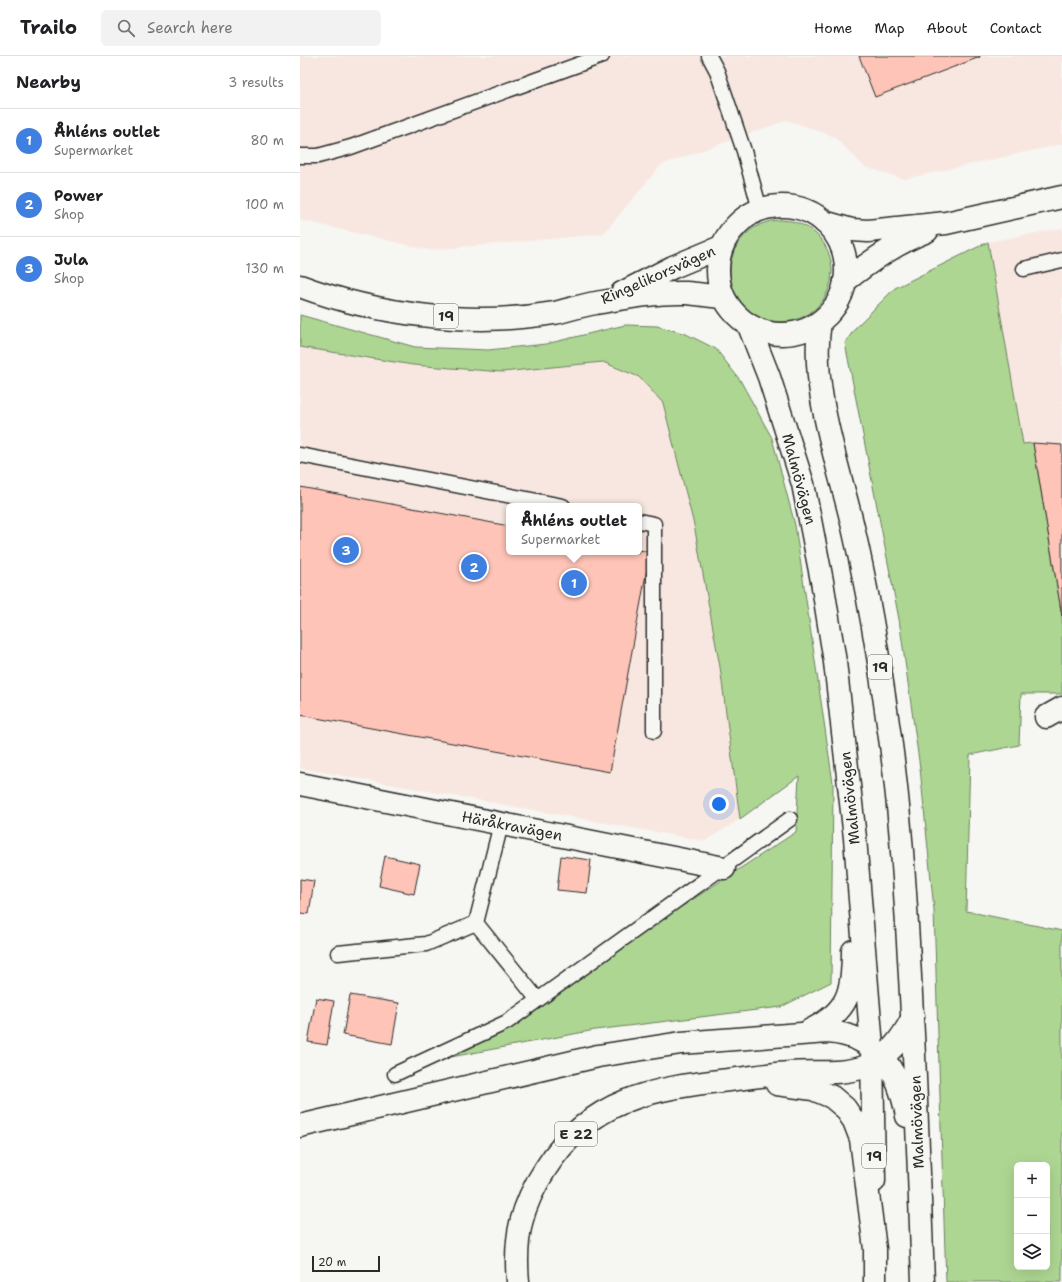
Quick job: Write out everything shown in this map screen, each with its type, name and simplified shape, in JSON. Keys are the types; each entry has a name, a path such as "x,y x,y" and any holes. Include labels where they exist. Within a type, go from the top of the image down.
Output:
{"main road":[{"path":"824,222 852,230 868,231 946,223 1062,197"},
{"path":"782,206 797,208 812,214 824,222 835,234 842,248 846,265 845,281 840,297 835,306 820,322 803,331 785,335 766,333 749,326 734,313 723,297 718,275 718,264 722,247 729,234 739,222 752,213 782,206"},
{"path":"845,281 876,257 910,238 946,223"},
{"name":"Ringelikorsvägen","path":"595,303 630,290 673,267 722,247"},
{"name":"Ringelikorsvägen","path":"300,286 359,305 413,314 464,318 515,317 547,314 595,303 662,294 686,293 723,297"},
{"name":"Malmövägen","path":"820,322 816,357 822,397 872,617 889,726 900,812 913,1017 920,1184 922,1282"},
{"name":"Malmövägen","path":"749,326 769,377 803,484 835,662 855,838 876,1056 875,1282"},
{"name":"Häråkravägen","path":"300,784 724,868"},
{"path":"808,1032 827,1022 838,1012 846,1000 850,986 853,966 855,838"},
{"path":"728,1080 787,1073 857,1068 876,1056 893,1049 905,1034 913,1017"},
{"path":"300,1126 598,1056 680,1043 808,1032 844,1033 856,1037 897,1078 902,1091 920,1184"},
{"name":"E 22","path":"518,1282 516,1259 518,1238 520,1222 527,1202 554,1155 586,1124 604,1110 624,1100 656,1090 688,1084 728,1080 791,1085 813,1089 832,1097 845,1108 854,1121 861,1139 875,1249"}],"lane":[{"path":"300,156 318,156 351,147 602,56"},
{"path":"709,56 717,71 744,151 760,210"},
{"path":"1024,268 1062,260"},
{"path":"300,455 548,503"},
{"path":"642,522 654,524 654,731"},
{"path":"395,1074 507,1022 724,868 790,819"},
{"path":"476,923 501,824"},
{"path":"338,953 426,944 476,923"},
{"path":"476,923 538,1000"}],"shaded area":[{"path":"300,56 1062,56 1062,144 904,179 865,167 833,136 787,120 661,165 603,234 429,250 300,220"},
{"path":"1062,228 1062,616 1033,443 1023,444 988,242"},
{"path":"300,347 413,365 502,372 603,362 639,377 663,403 694,525 720,667 740,819 705,841 300,768"}],"green space":[{"path":"781,220 800,224 817,235 828,252 832,271 828,290 817,307 800,318 781,322 762,318 745,307 734,290 730,271 734,252 745,235 762,224"},
{"path":"988,242 1023,444 1033,443 1062,616 1062,694 1021,694 1019,745 970,755 966,911 1062,931 1062,1282 946,1282 934,910 920,768 899,619 845,343 856,327 895,288"},
{"path":"300,315 415,347 488,350 546,344 625,325 657,326 686,334 716,349 740,380 772,438 795,525 833,783 831,982 781,1007 595,1030 451,1057 796,832 799,776 740,819 720,667 694,525 663,403 639,377 603,362 502,372 413,365 300,347"}],"building":[{"path":"859,56 980,56 980,57 875,97"},
{"path":"1033,443 1062,445 1062,616"},
{"path":"300,487 506,525 506,555 642,555 642,551 650,552 610,772 300,715"},
{"path":"385,856 420,864 414,894 379,886"},
{"path":"561,856 591,860 587,893 557,890"},
{"path":"300,879 314,881 309,914 300,913"},
{"path":"350,995 399,1003 392,1044 343,1035"},
{"path":"316,998 334,1001 327,1045 308,1042"}],"place":[{"name":"Jula","path":"346,550"},
{"name":"Power","path":"474,567"},
{"name":"Åhléns outlet","path":"574,583"}]}
